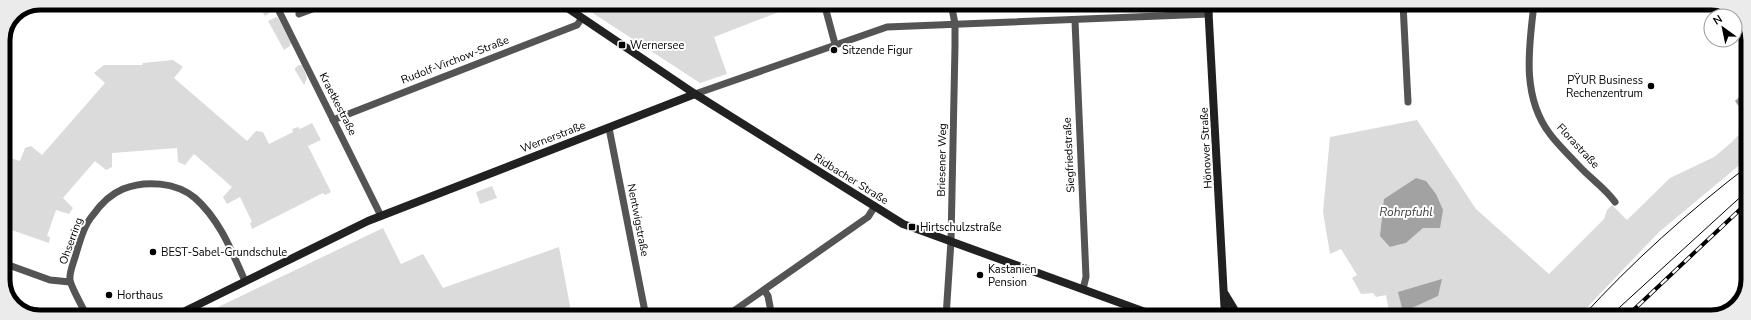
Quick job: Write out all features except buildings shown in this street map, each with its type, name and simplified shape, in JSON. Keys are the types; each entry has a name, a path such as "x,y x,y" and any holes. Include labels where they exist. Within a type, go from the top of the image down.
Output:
{"street":[{"name":"Kraetkestraße","path":"278,10 381,216"},
{"path":"299,14 310,10"},
{"name":"Ridbacher Straße","path":"570,10 694,94 903,224 1140,310"},
{"path":"826,10 835,44"},
{"name":"Briesener Weg","path":"947,310 952,241 954,24 952,10"},
{"name":"Hönower Straße","path":"1209,10 1225,310"},
{"path":"1403,10 1408,102"},
{"name":"Florastraße","path":"1533,10 1528,70 1532,91 1542,122 1558,144 1587,175 1596,180 1616,202"},
{"name":"Wernerstraße","path":"187,310 381,216 694,94 887,27 1209,14"},
{"name":"Rudolf-Virchow-Straße","path":"333,120 575,26 582,18"},
{"name":"Siegfriedstraße","path":"1075,20 1086,279 1083,289"},
{"name":"Nentwigstraße","path":"609,128 645,310"},
{"name":"Ohserring","path":"84,310 70,282 70,273 84,229 97,210 107,200 122,189 143,185 161,184 179,189 194,198 208,211 219,226 245,281"},
{"path":"735,310 868,217 875,206"},
{"path":"10,266 50,280 70,282"},
{"path":"764,290 768,296 771,310"},
{"name":"Hönower Straße","path":"1224,291 1235,310"}],"shaded area":[{"path":"261,10 274,10 265,16"},
{"path":"588,10 784,10 714,37 727,74 700,83"},
{"path":"276,17 278,18 291,43 290,46 284,50 268,21"},
{"path":"173,60 183,67 174,78 247,141 256,131 263,132 269,144 293,132 292,129 298,127 300,129 312,123 321,140 308,146 331,192 325,195 323,193 252,229 250,223 252,222 240,197 227,204 223,197 232,187 194,154 185,165 178,162 177,148 112,153 112,167 106,170 95,161 63,198 73,208 69,214 56,210 47,236 50,237 49,243 10,229 10,158 20,161 25,148 31,146 42,155 105,83 94,73 104,65 142,65 143,63"},
{"path":"302,65 307,78 304,85 295,70 295,68"},
{"path":"1417,120 1476,209 1549,274 1604,219 1607,210 1612,205 1627,220 1670,178 1714,157 1741,132 1741,164 1659,232 1585,310 1389,310 1386,295 1376,297 1373,293 1361,294 1352,278 1357,275 1341,249 1330,254 1323,212 1330,137","holes":["1416,178 1440,227 1423,228 1406,243 1390,247 1402,188"]},
{"path":"492,186 497,198 480,204 476,192"},
{"path":"383,228 401,264 423,254 443,288 559,247 571,310 213,310"}],"water":[{"path":"1741,95 1741,110 1735,101"},
{"name":"Rohrpfuhl","path":"1416,178 1426,181 1436,194 1443,210 1440,228 1423,228 1406,243 1390,247 1380,236 1384,199"},
{"path":"1442,279 1438,296 1407,310 1402,310 1398,292"}],"tram line":[{"path":"1588,310 1641,257 1704,201 1741,172"},
{"path":"1617,310 1741,196"}],"railway":[{"path":"1633,310 1741,209"}],"place":[{"name":"Wernersee","path":"622,45"},
{"name":"Sitzende Figur","path":"834,50"},
{"name":"PŸUR Business Rechenzentrum","path":"1651,86"},
{"name":"Hirtschulzstraße","path":"912,227"},
{"name":"BEST-Sabel-Grundschule","path":"153,252"},
{"name":"Kastanien Pension","path":"980,275"},
{"name":"Horthaus","path":"109,295"}]}
